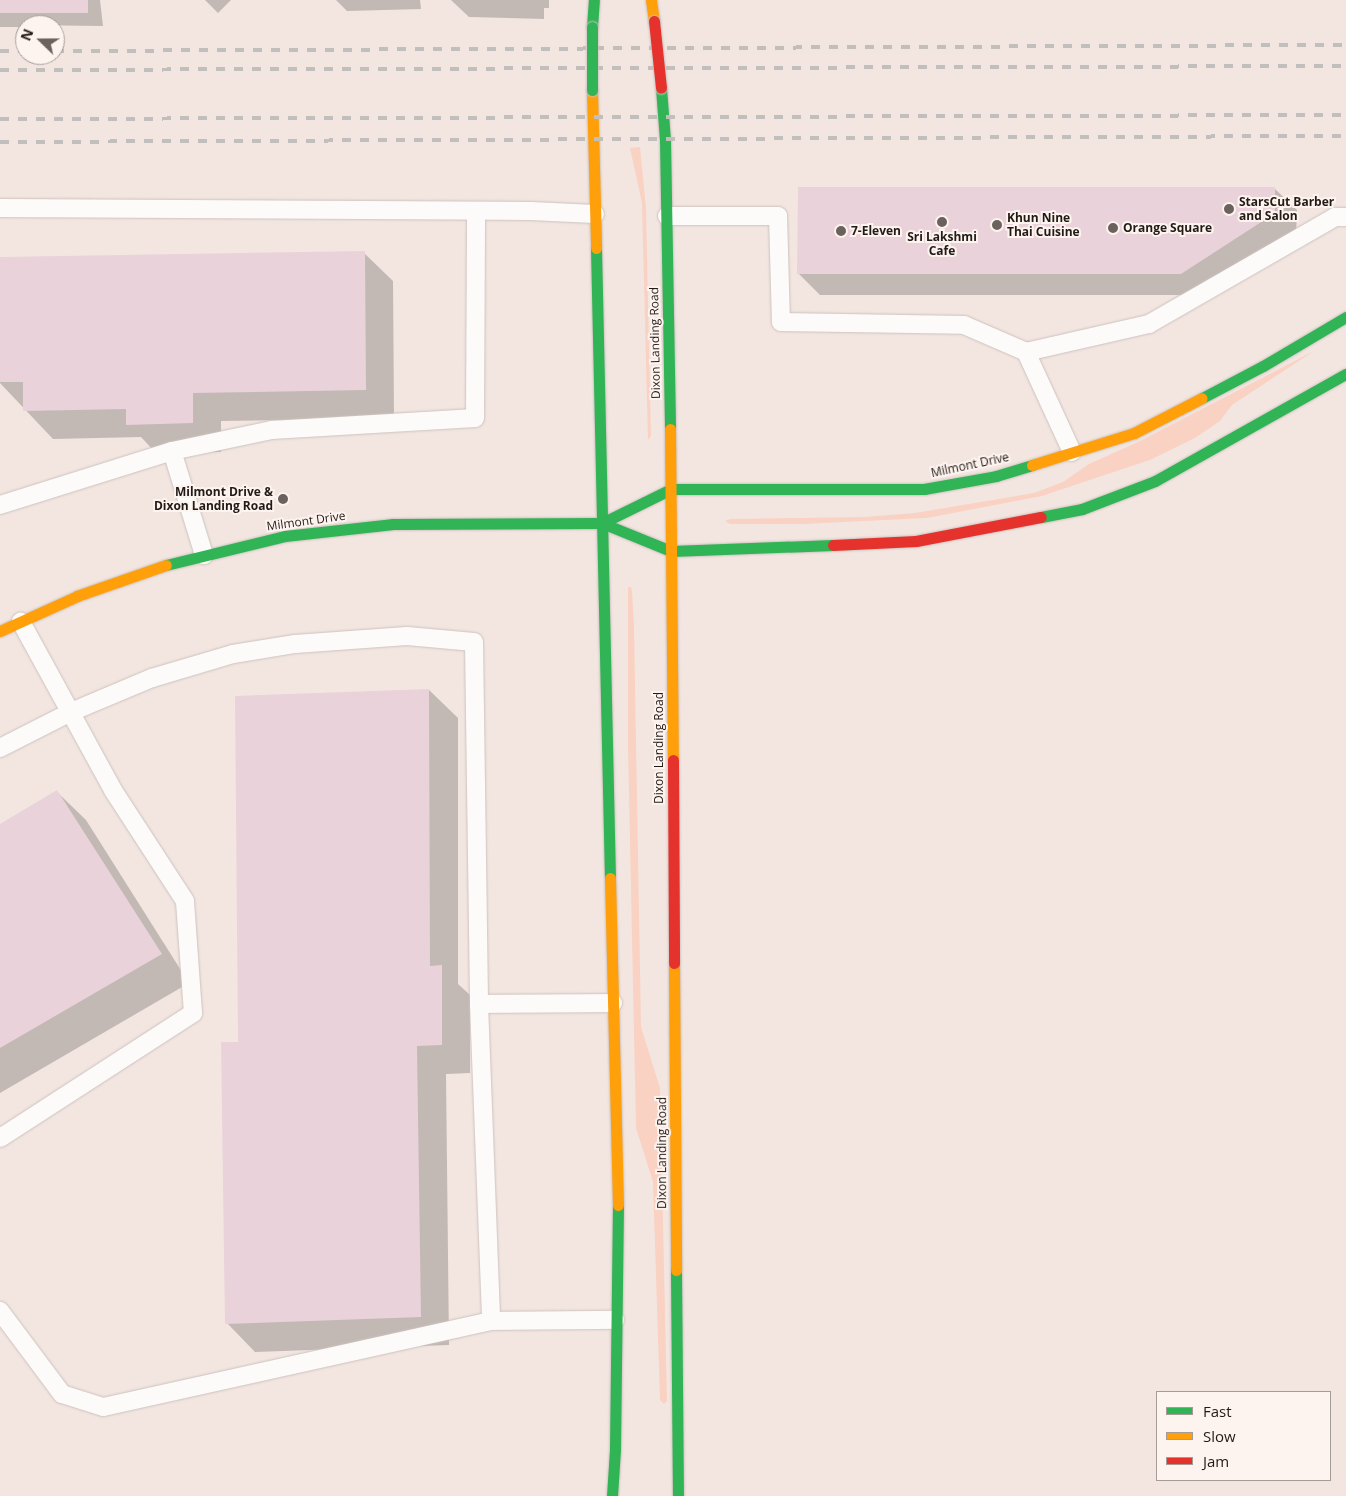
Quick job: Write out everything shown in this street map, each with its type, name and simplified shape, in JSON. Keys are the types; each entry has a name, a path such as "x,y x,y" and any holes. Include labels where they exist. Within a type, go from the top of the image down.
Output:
{"main road":[{"path":"594,0 592,90 618,1224 614,1320 615,1450 612,1496"},
{"name":"Dixon Landing Road","path":"652,0 665,140 671,489 678,1496"},
{"name":"Milmont Drive","path":"602,522 671,489 924,488 996,476 1134,433 1263,366 1346,317"},
{"name":"Milmont Drive","path":"0,631 77,596 178,561 286,536 393,524 602,522 671,551 916,541 1082,509 1155,481 1346,374"}],"lane":[{"path":"0,208 476,211 595,214"},
{"path":"0,505 172,451 272,430 474,418 476,211"},
{"path":"666,216 778,216 781,322 964,325 1026,352 1149,324 1335,217 1346,218"},
{"path":"1026,352 1072,452"},
{"path":"172,451 204,555"},
{"path":"0,1138 193,1013 185,901 113,790 21,622"},
{"path":"0,748 71,712 152,678 233,654 295,644 407,636 474,642 479,1004 491,1321"},
{"path":"479,1004 613,1003"},
{"path":"0,1311 62,1394 103,1407 491,1321 614,1320"}],"shaded area":[{"path":"640,147 646,208 651,436 648,440 642,203 630,148"},
{"path":"1314,351 1232,405 1220,421 1195,438 1150,460 1042,496 927,518 802,524 730,524 725,521 730,519 865,517 915,513 1034,493 1063,482 1089,464 1140,441"},
{"path":"628,587 631,587 632,591 634,625 641,1027 660,1088 667,1401 664,1404 660,1400 653,1182 636,1128 628,746"}],"building":[{"path":"0,0 88,0 88,13 0,13"},
{"path":"798,187 1275,187 1275,213 1181,274 797,274"},
{"path":"365,251 366,390 193,393 193,423 126,425 126,409 23,411 23,382 0,382 0,257"},
{"path":"429,689 430,966 442,965 442,1045 417,1046 421,1317 225,1324 221,1042 238,1042 235,696"},
{"path":"57,790 162,954 0,1048 0,824"}],"railway":[{"path":"65,51 1346,45"},
{"path":"0,51 15,51"},
{"path":"0,70 1346,66"},
{"path":"0,119 1346,115"},
{"path":"0,142 1346,136"}],"traffic: fast":[{"path":"592,27 594,0"},
{"path":"592,27 592,90"},
{"path":"661,88 665,140 670,429"},
{"path":"596,248 610,878"},
{"path":"1202,398 1263,366 1346,317"},
{"path":"1041,517 1082,509 1155,481 1346,374"},
{"path":"602,523 671,489 924,489 996,476 1032,465"},
{"path":"166,565 285,536 393,524 602,523 671,551 833,545"},
{"path":"612,1496 615,1449 618,1205"},
{"path":"676,1270 678,1496"}],"traffic: slow":[{"path":"651,0 654,21"},
{"path":"592,90 596,248"},
{"path":"1032,465 1134,433 1202,398"},
{"path":"670,429 673,760"},
{"path":"0,631 77,596 166,565"},
{"path":"610,878 618,1205"},
{"path":"674,963 676,1270"}],"traffic: jam":[{"path":"654,21 661,88"},
{"path":"833,545 916,541 1041,517"},
{"path":"673,760 674,963"}],"place":[{"name":"StarsCut Barber and Salon","path":"1229,209"},
{"name":"Sri Lakshmi Cafe","path":"942,222"},
{"name":"Khun Nine Thai Cuisine","path":"997,225"},
{"name":"Orange Square","path":"1113,228"},
{"name":"7-Eleven","path":"841,231"},
{"name":"Milmont Drive & Dixon Landing Road","path":"283,499"}]}
